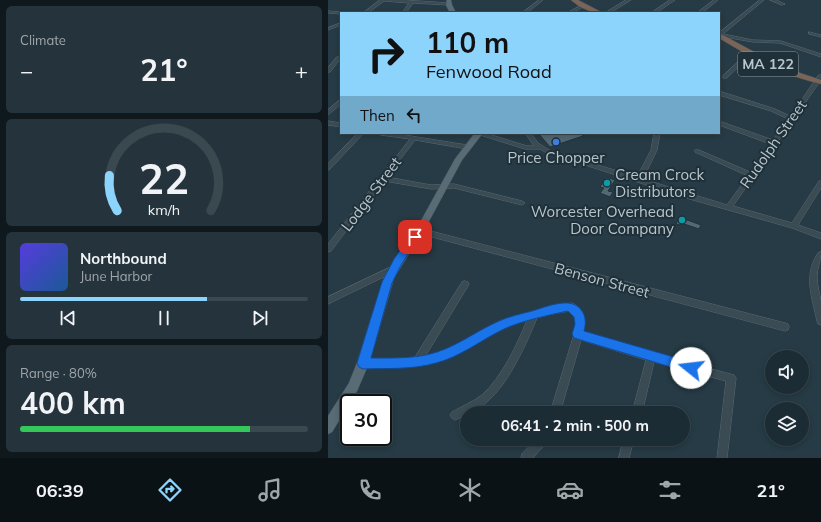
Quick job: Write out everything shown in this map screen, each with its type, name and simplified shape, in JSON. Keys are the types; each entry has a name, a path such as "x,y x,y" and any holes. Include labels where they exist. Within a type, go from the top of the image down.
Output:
{"highway":[{"path":"580,2 598,12"},
{"name":"MA 122","path":"720,36 784,72 820,80"}],"main road":[{"path":"449,2 453,12"},
{"path":"328,428 353,387 363,363 387,282 394,268 419,231 468,147 478,134"}],"street":[{"path":"366,12 384,0 449,2"},
{"path":"525,12 541,0"},
{"path":"609,12 629,0"},
{"path":"655,12 673,0"},
{"path":"700,12 716,0"},
{"path":"720,34 762,0"},
{"path":"772,0 783,4"},
{"path":"405,12 412,2"},
{"path":"570,12 580,2"},
{"path":"328,12 340,13"},
{"path":"328,29 340,24"},
{"path":"811,33 821,36"},
{"path":"720,35 753,41 781,42 821,56"},
{"path":"725,77 750,54"},
{"path":"328,61 340,58"},
{"path":"328,70 340,58"},
{"name":"Rudolph Street","path":"728,207 820,80"},
{"path":"720,93 773,110 791,119"},
{"path":"328,112 340,102"},
{"path":"328,123 340,125"},
{"path":"720,123 774,143"},
{"path":"328,168 360,134"},
{"path":"386,134 468,147"},
{"path":"482,134 527,148 540,147"},
{"path":"529,134 540,147 556,154 794,226 821,236"},
{"path":"639,180 654,150 658,134"},
{"name":"Lodge Street","path":"328,249 413,139"},
{"path":"697,151 751,175"},
{"path":"383,179 431,187 454,186 522,203"},
{"path":"794,226 821,183"},
{"name":"Benson Street","path":"419,231 785,327"},
{"path":"821,255 816,264 814,274 815,291 821,321"},
{"path":"328,301 394,268"},
{"path":"417,362 465,284"},
{"path":"363,363 417,362 443,356 496,327 560,308 572,307 577,312 581,320 557,406"},
{"path":"455,415 479,402 495,388 534,315"},
{"path":"578,334 651,357 730,378 722,458"},
{"path":"638,406 651,357"},
{"path":"526,458 537,446"},
{"path":"624,458 627,446"}],"building":[{"name":"Price Chopper","path":"539,134 581,134 583,136 550,147"},
{"name":"Cream Crock Distributors","path":"606,177 615,180 608,191 613,192 610,197 600,193 604,188 600,187"},
{"name":"Worcester Overhead Door Company","path":"679,217 701,225 699,229 681,223 680,225 676,224"}],"place":[{"name":"Price Chopper","path":"556,142"},
{"name":"Cream Crock Distributors","path":"607,183"},
{"name":"Worcester Overhead Door Company","path":"682,220"}],"route":[{"path":"415,237 398,262 387,282 363,363 405,363 436,358 450,353 502,324 560,308 572,307 575,309 581,320 578,334 691,368"}]}
